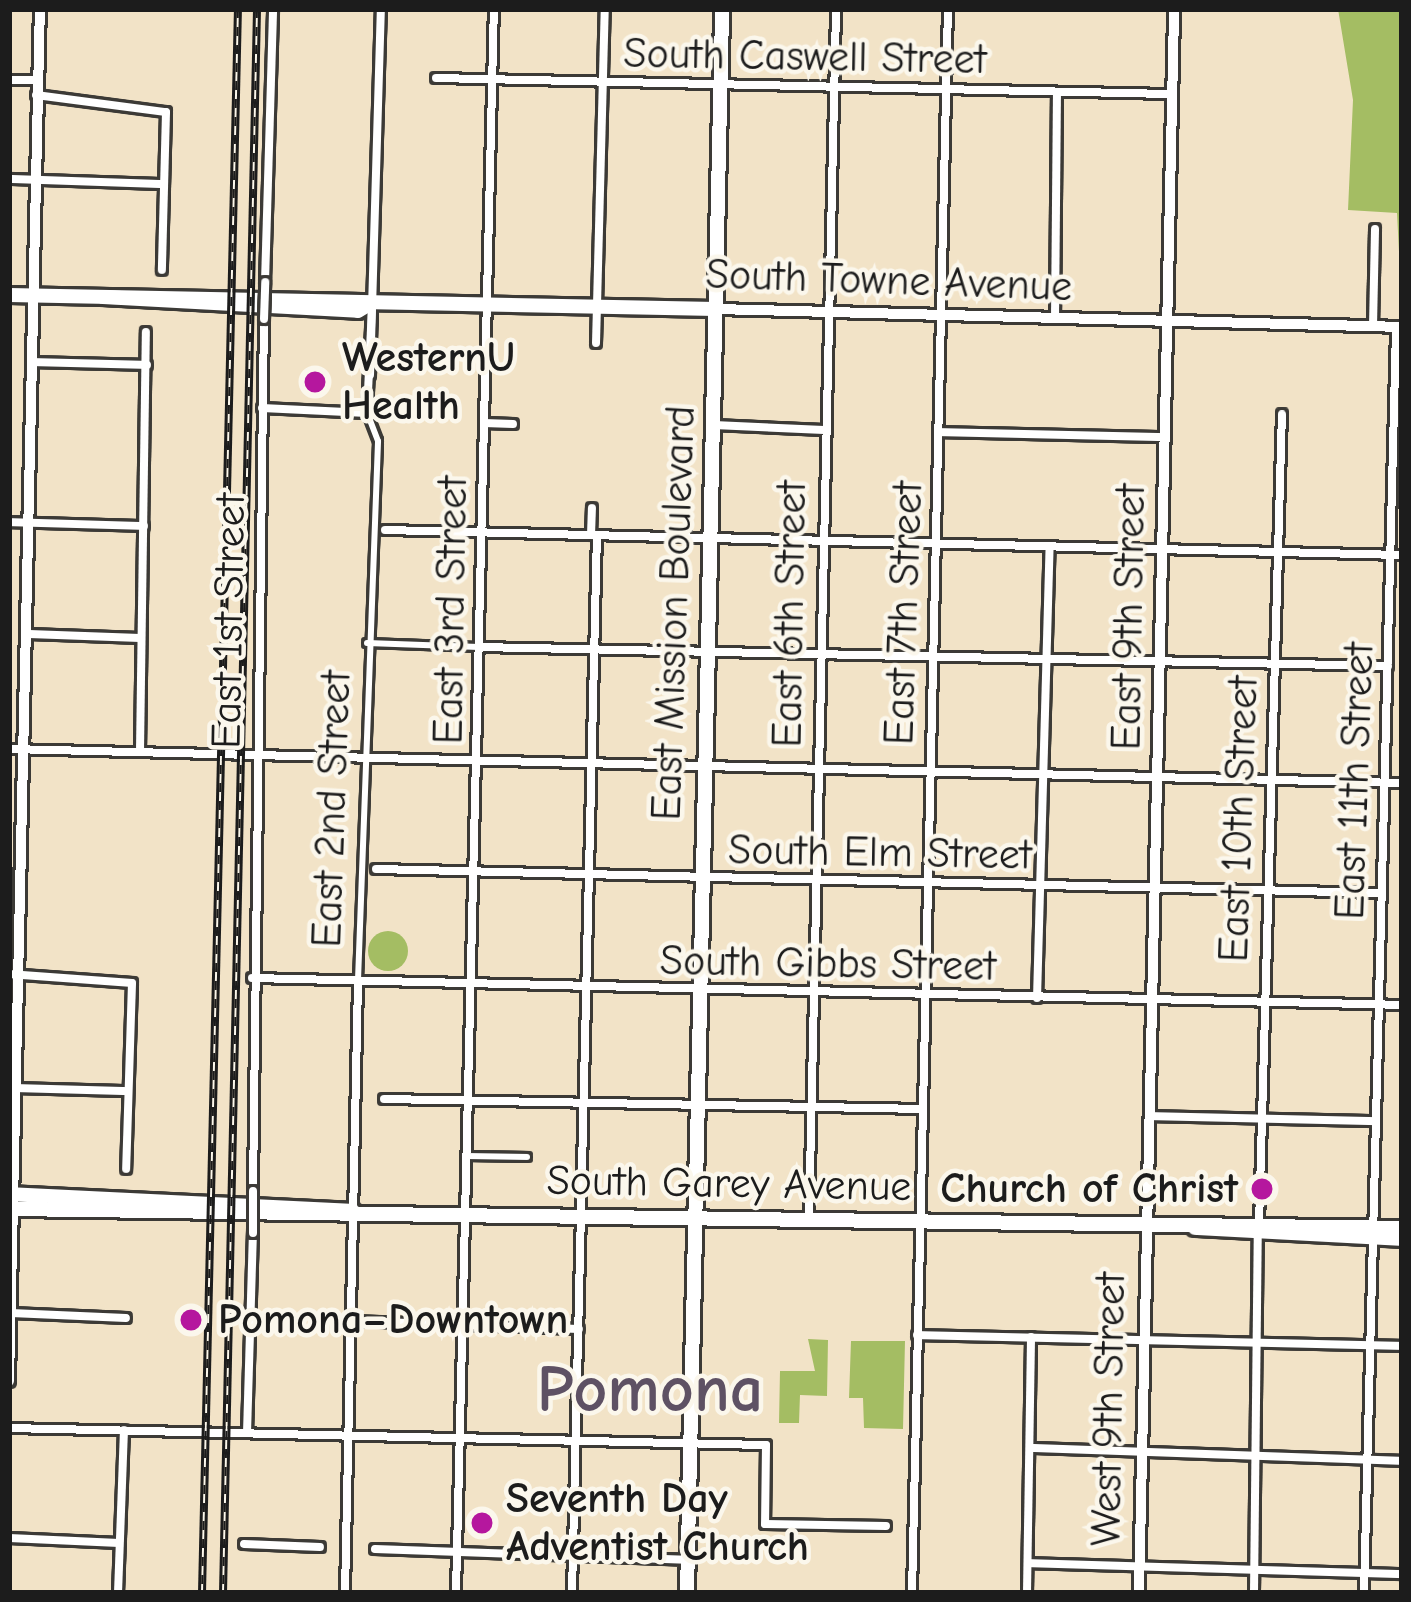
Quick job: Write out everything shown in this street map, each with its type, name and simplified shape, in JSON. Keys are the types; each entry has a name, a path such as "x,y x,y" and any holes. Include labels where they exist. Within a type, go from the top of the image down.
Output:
{"main road":[{"name":"East Mission Boulevard","path":"687,1593 722,9"},
{"path":"103,297 173,291 373,302"},
{"path":"9,295 358,311 373,302"},
{"name":"South Towne Avenue","path":"373,302 716,309"},
{"path":"11,1202 353,1210"},
{"name":"South Garey Avenue","path":"11,1202 265,1219 353,1210 921,1220 1371,1233 1402,1238"},
{"name":"South Garey Avenue","path":"1371,1233 1402,1228"}],"street":[{"path":"9,1381 18,1088 15,975 27,749 40,9"},
{"name":"East 1st Street","path":"247,1433 262,408 273,9"},
{"path":"262,408 367,413 381,9"},
{"name":"East 3rd Street","path":"456,1593 480,759 494,9"},
{"path":"596,343 605,9"},
{"name":"East 6th Street","path":"809,1220 836,9"},
{"name":"East 7th Street","path":"912,1593 948,9"},
{"name":"East 9th Street","path":"1145,1227 1174,9"},
{"name":"South Caswell Street","path":"436,78 1173,94"},
{"path":"9,80 37,80"},
{"path":"1055,318 1057,93"},
{"path":"36,95 166,112 162,270"},
{"path":"9,179 163,184"},
{"path":"1373,326 1375,229"},
{"name":"South Towne Avenue","path":"716,309 1399,326"},
{"name":"East 11th Street","path":"1364,1593 1382,783 1396,555 1399,326"},
{"path":"140,752 146,332"},
{"path":"34,362 147,365"},
{"name":"East 2nd Street","path":"345,1593 367,643 377,441 367,413"},
{"name":"East 10th Street","path":"1254,1593 1262,1002 1282,414"},
{"path":"484,423 513,424"},
{"path":"712,425 824,430"},
{"path":"939,432 1165,436"},
{"path":"572,1593 595,649 592,508"},
{"path":"9,522 144,526"},
{"path":"386,530 1396,555"},
{"path":"1037,998 1050,546"},
{"path":"29,634 140,638"},
{"path":"367,643 1388,666"},
{"path":"9,748 1402,783"},
{"name":"South Elm Street","path":"376,869 1382,893"},
{"path":"15,975 132,983 126,1169"},
{"name":"South Gibbs Street","path":"252,978 699,993 1402,1005"},
{"path":"18,1088 128,1091"},
{"path":"384,1099 697,1101 922,1109"},
{"path":"1150,1116 1376,1121"},
{"path":"469,1156 527,1157"},
{"name":"West 9th Street","path":"1139,1593 1145,1227"},
{"path":"11,1313 126,1318"},
{"path":"350,1321 579,1329"},
{"path":"917,1335 1402,1346"},
{"path":"1027,1593 1031,1337"},
{"path":"9,1428 766,1445 765,1524 886,1526"},
{"path":"118,1593 124,1430"},
{"path":"1031,1448 1402,1461"},
{"path":"9,1538 119,1543"},
{"path":"244,1544 320,1547"},
{"path":"375,1549 688,1560"},
{"path":"1028,1563 1402,1574"}],"green space":[{"path":"1338,9 1402,9 1402,310 1397,213 1348,210 1353,100"},
{"path":"388,931 402,937 408,951 402,965 388,971 374,965 368,951 374,937"},
{"path":"808,1339 828,1340 827,1396 800,1395 799,1423 779,1423 780,1371 815,1371"},
{"path":"851,1341 905,1341 903,1429 864,1428 863,1398 849,1398"}],"railway":[{"path":"202,1593 238,9"},
{"path":"223,1593 257,9"}],"place":[{"name":"WesternU Health","path":"315,382"},
{"name":"Church of Christ","path":"1262,1189"},
{"name":"Pomona–Downtown","path":"191,1320"},
{"name":"Seventh Day Adventist Church","path":"482,1523"}],"district":[{"name":"Pomona","path":"650,1391"}]}
